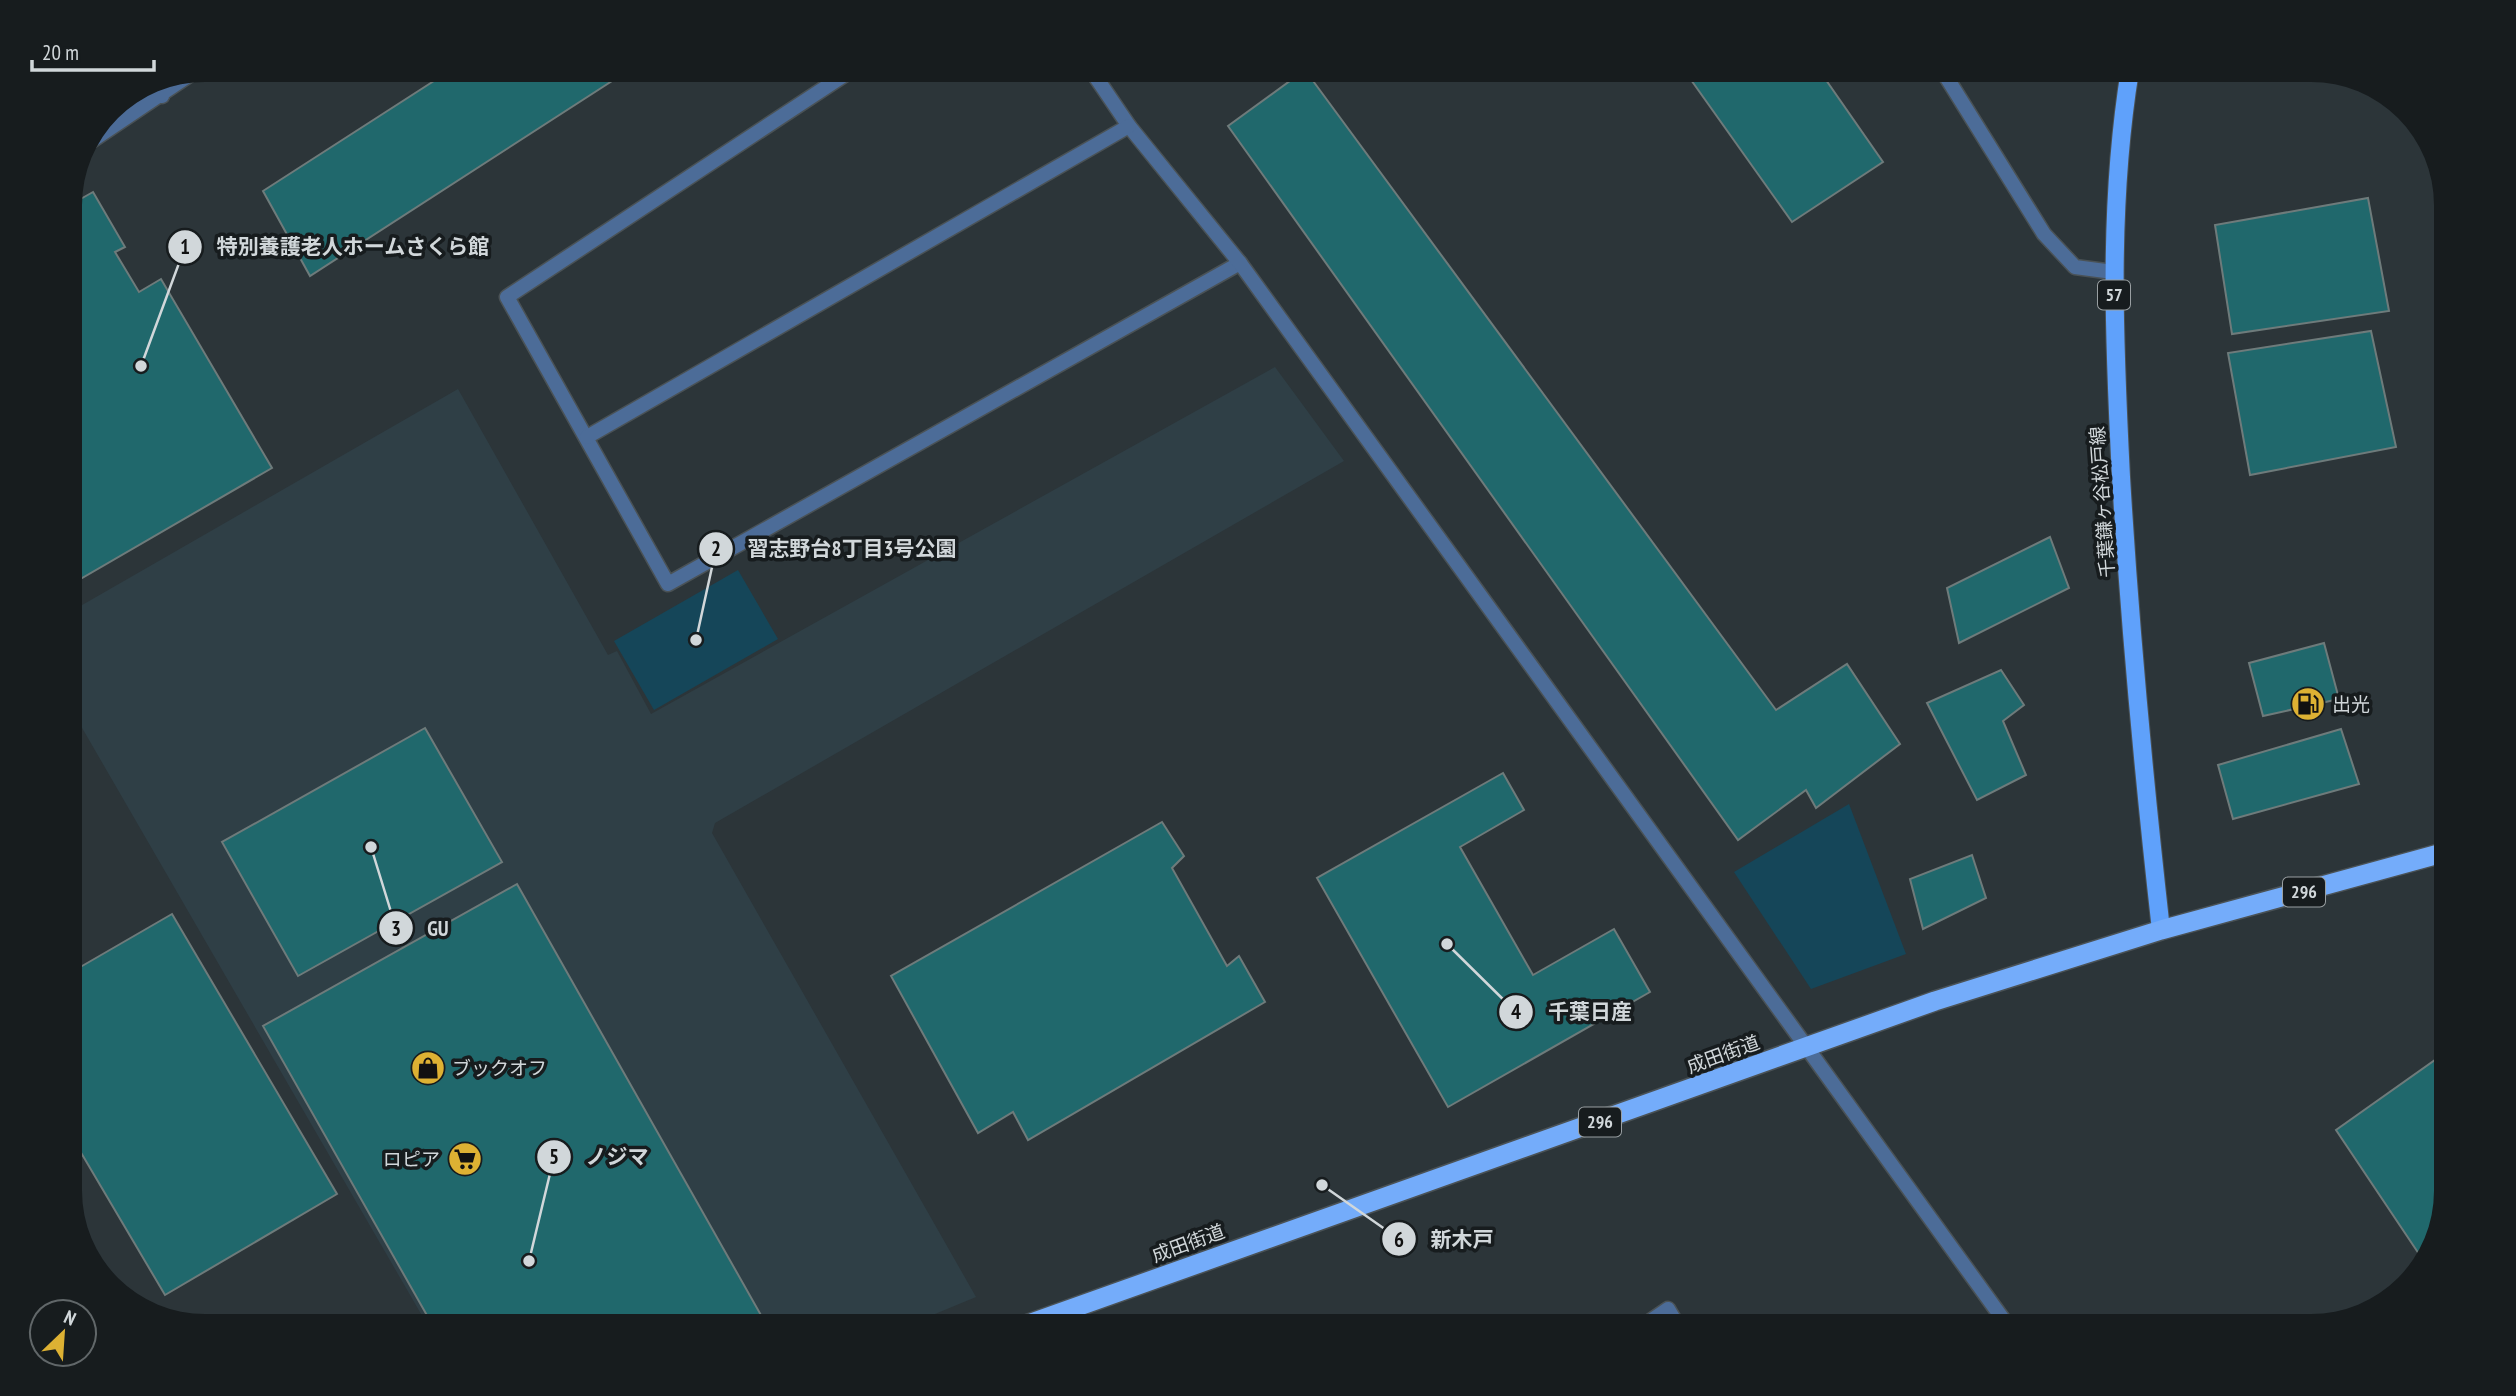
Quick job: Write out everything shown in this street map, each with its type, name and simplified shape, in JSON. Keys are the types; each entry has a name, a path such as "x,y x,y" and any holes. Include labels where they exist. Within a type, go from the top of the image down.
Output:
{"highway":[{"name":"成田街道","path":"1057,1314 1936,1001 2161,930 2434,855"}],"main road":[{"name":"千葉鎌ヶ谷松戸線","path":"2128,82 2122,120 2113,272 2122,494 2139,736 2161,930"}],"street":[{"path":"834,82 507,297 668,584 1240,263"},
{"path":"1099,82 1129,126 1240,263 1999,1314"},
{"path":"1949,82 2044,234 2075,267 2113,272"},
{"path":"107,131 176,86"},
{"path":"160,91 162,96"},
{"path":"587,437 1129,126"}],"shaded area":[{"path":"1275,367 1344,461 715,823 712,833 976,1297 935,1314 421,1314 83,729 83,605 458,389 608,655 617,651 651,714"},
{"path":"738,570 778,639 654,710 614,641"},
{"path":"1849,804 1906,954 1811,989 1734,872"}],"building":[{"path":"432,82 610,82 310,276 263,191"},
{"path":"1288,82 1314,82 1776,710 1847,664 1900,744 1816,808 1806,790 1738,840 1228,126"},
{"path":"1693,82 1827,82 1883,162 1792,222"},
{"path":"93,192 125,247 115,252 139,292 161,279 272,468 83,577 83,198"},
{"path":"2368,198 2389,311 2232,334 2215,225"},
{"path":"2371,331 2396,447 2250,475 2228,353"},
{"path":"2050,537 2069,588 1959,643 1947,588"},
{"path":"2324,643 2339,699 2263,716 2249,663"},
{"path":"2001,670 2024,705 2003,721 2026,775 1977,800 1927,703"},
{"path":"425,728 502,862 298,976 222,842"},
{"path":"2341,729 2359,784 2233,819 2218,765"},
{"path":"1503,773 1524,810 1460,847 1533,975 1614,929 1650,992 1448,1107 1317,878"},
{"path":"1162,822 1184,856 1172,868 1227,966 1239,956 1265,1002 1028,1140 1013,1112 978,1133 891,976"},
{"path":"1972,855 1986,898 1923,929 1910,879"},
{"path":"517,884 760,1314 426,1314 263,1026"},
{"path":"172,914 337,1194 165,1295 83,1156 83,965"},
{"path":"2434,1061 2433,1207 2417,1251 2336,1130"}],"place":[{"name":"特別養護老人ホームさくら館","path":"141,366"},
{"name":"習志野台8丁目3号公園","path":"696,640"},
{"name":"出光","path":"2308,704"},
{"name":"GU","path":"371,847"},
{"name":"千葉日産","path":"1447,944"},
{"name":"ブックオフ","path":"428,1068"},
{"name":"ロピア","path":"465,1159"},
{"name":"新木戸","path":"1322,1185"},
{"name":"ノジマ","path":"529,1261"}]}
